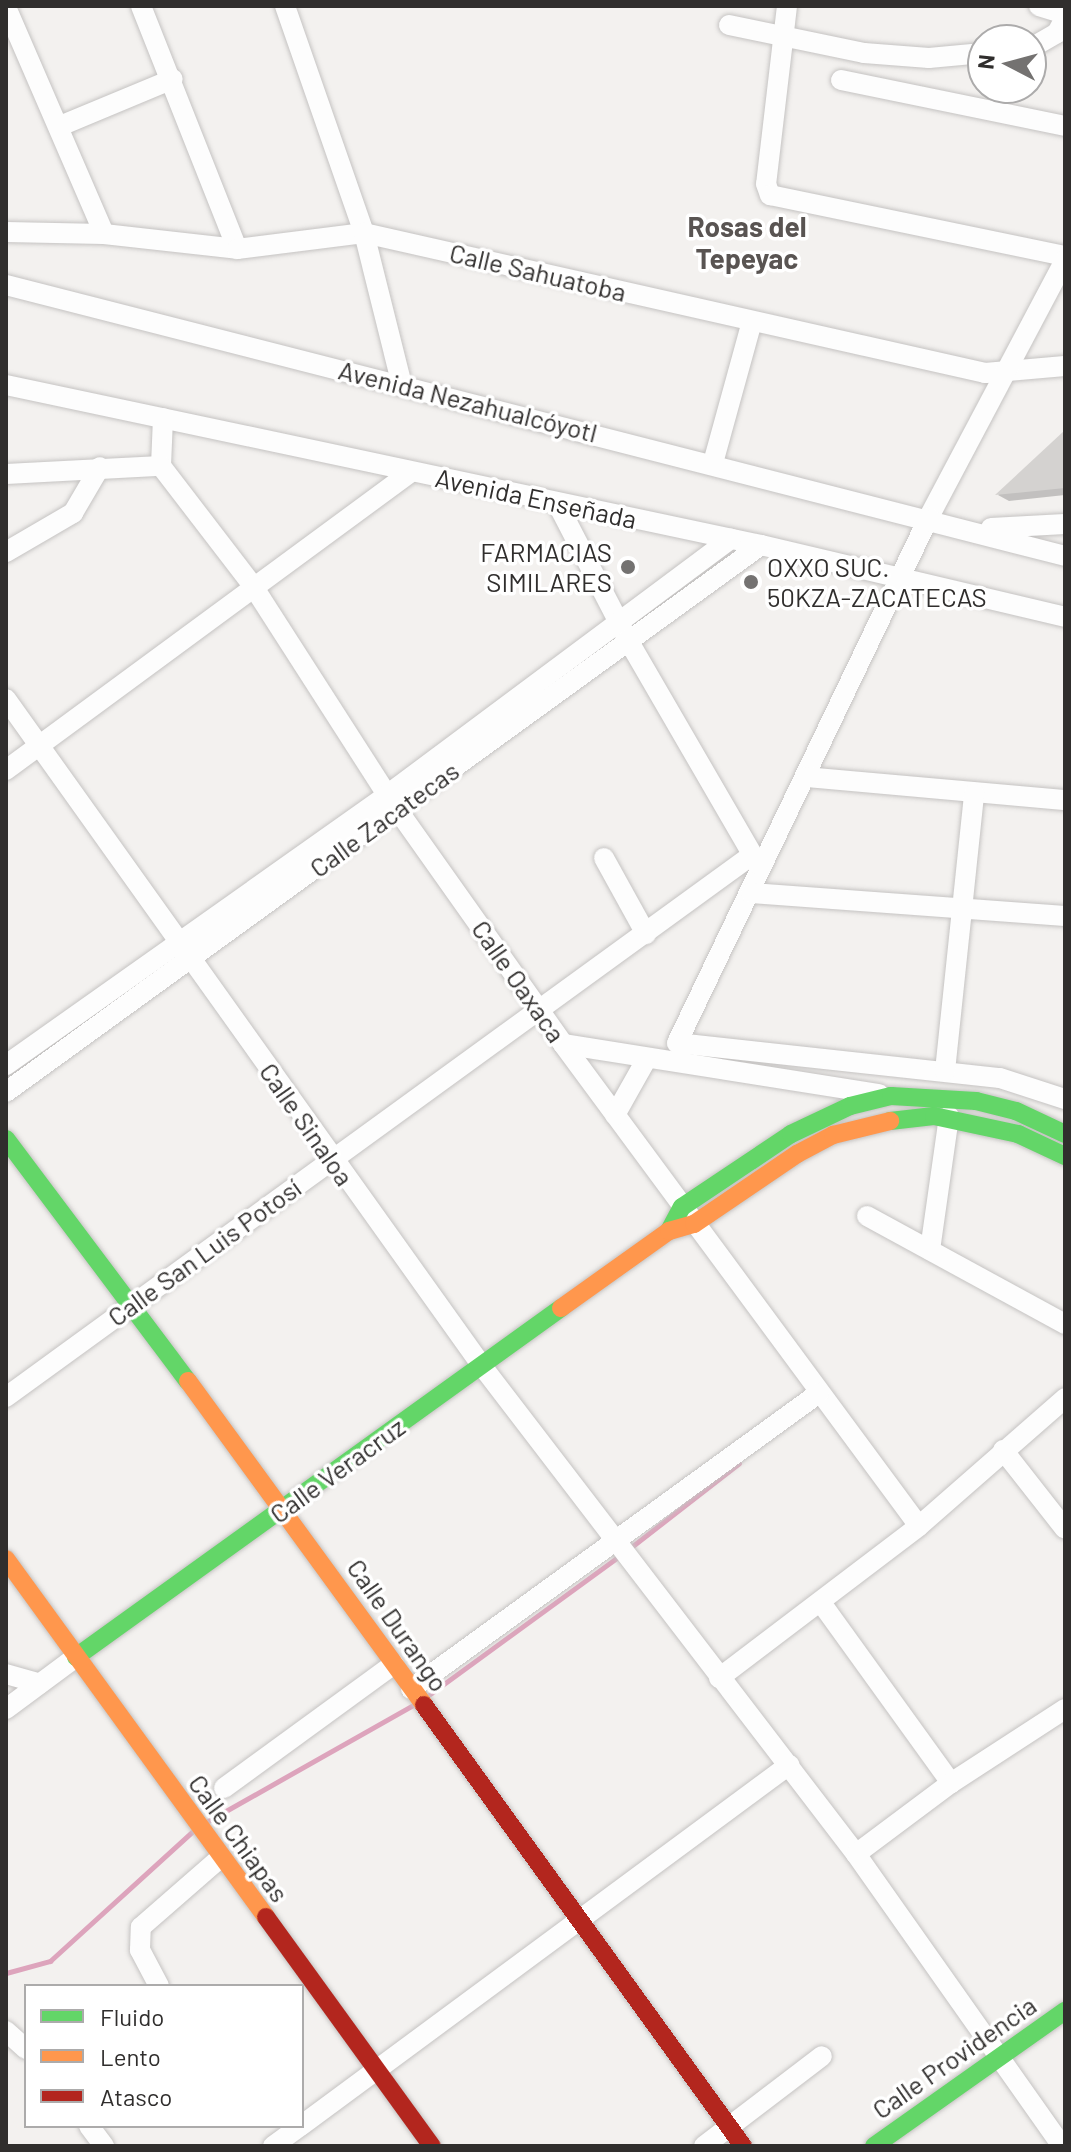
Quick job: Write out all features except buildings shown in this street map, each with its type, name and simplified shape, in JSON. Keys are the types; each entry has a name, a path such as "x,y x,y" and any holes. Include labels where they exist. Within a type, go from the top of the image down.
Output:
{"street":[{"path":"141,6 173,79 237,249"},
{"path":"285,6 364,233 402,385"},
{"path":"787,6 766,184 770,195 1065,258 929,517 806,777 757,863 751,893 678,1044 1000,1078 1065,1099"},
{"path":"1039,6 1065,16 1057,33 1047,39"},
{"path":"6,7 60,126 104,234"},
{"path":"729,25 864,53 929,58 967,54"},
{"path":"60,126 173,79"},
{"path":"841,80 1065,126"},
{"name":"Calle Sahuatoba","path":"6,232 104,234 237,249 364,233 985,373 1065,366"},
{"name":"Avenida Nezahualcóyotl","path":"6,285 929,517 1065,556"},
{"path":"713,463 752,321"},
{"name":"Avenida Enseñada","path":"6,385 761,545 900,581 1065,617"},
{"path":"6,474 161,466 163,418"},
{"name":"Calle Oaxaca","path":"161,466 253,586 393,802 563,1044 919,1526"},
{"path":"6,552 73,513 100,467"},
{"path":"6,770 411,472"},
{"path":"557,503 628,640 757,863"},
{"path":"975,529 1065,524"},
{"name":"Calle Zacatecas","path":"6,1092 393,802 618,621 731,539"},
{"name":"Calle Zacatecas","path":"6,1065 178,939 393,802 761,545"},
{"name":"Calle Sinaloa","path":"6,699 482,1366 856,1854 1001,2054 1062,2146"},
{"path":"806,777 1065,800"},
{"path":"945,1071 974,794"},
{"path":"604,858 646,934"},
{"name":"Calle San Luis Potosí","path":"6,1397 538,1008 757,863"},
{"path":"751,893 963,911 1065,916"},
{"path":"563,1044 646,1060 891,1096 976,1101 1016,1111 1065,1134"},
{"path":"615,1115 646,1060"},
{"path":"688,1216 791,1134 837,1112 891,1096"},
{"path":"837,1112 844,1132"},
{"path":"688,1216 797,1154 844,1132 905,1118 949,1116 1018,1134 1065,1156"},
{"path":"930,1250 949,1116"},
{"name":"Calle Durango","path":"6,1139 283,1509 575,1919 743,2146"},
{"name":"Calle Veracruz","path":"6,1709 688,1216"},
{"path":"867,1216 1065,1324"},
{"path":"411,1689 819,1393"},
{"path":"719,1678 822,1604 919,1526 1065,1398"},
{"path":"1003,1450 1065,1529"},
{"name":"Calle Chiapas","path":"6,1559 432,2146"},
{"path":"822,1604 951,1783"},
{"path":"224,1788 394,1664"},
{"path":"6,1674 40,1684"},
{"path":"856,1854 951,1783 1063,1713"},
{"path":"304,2124 575,1919 789,1765"},
{"path":"158,1984 140,1950 138,1934 157,1911 218,1855"},
{"name":"Calle Providencia","path":"874,2146 1065,2011"},
{"path":"6,2031 24,2047"},
{"path":"704,2146 822,2056"},
{"path":"90,2128 104,2146"},
{"path":"273,2146 298,2128"}],"waterway":[{"path":"630,1548 739,1463"},
{"path":"430,1694 622,1554"},
{"path":"208,1821 415,1704"},
{"path":"6,1973 50,1961 193,1831"}],"traffic: fast":[{"path":"669,1231 682,1207 791,1134 850,1106 891,1096 976,1101 1016,1111 1065,1134"},
{"path":"890,1121 934,1116 1018,1134 1065,1156"},
{"path":"6,1139 188,1381"},
{"path":"76,1657 561,1308"},
{"path":"874,2146 1065,2011"}],"traffic: slow":[{"path":"561,1308 669,1231 694,1224 797,1154 833,1135 890,1121"},
{"path":"188,1381 424,1705"},
{"path":"6,1559 266,1917"}],"traffic: jam":[{"path":"424,1705 743,2146"},
{"path":"266,1917 432,2146"}],"place":[{"name":"FARMACIAS SIMILARES","path":"628,567"},
{"name":"OXXO SUC. 50KZA-ZACATECAS","path":"751,582"}],"district":[{"name":"Rosas del Tepeyac","path":"747,242"}]}
